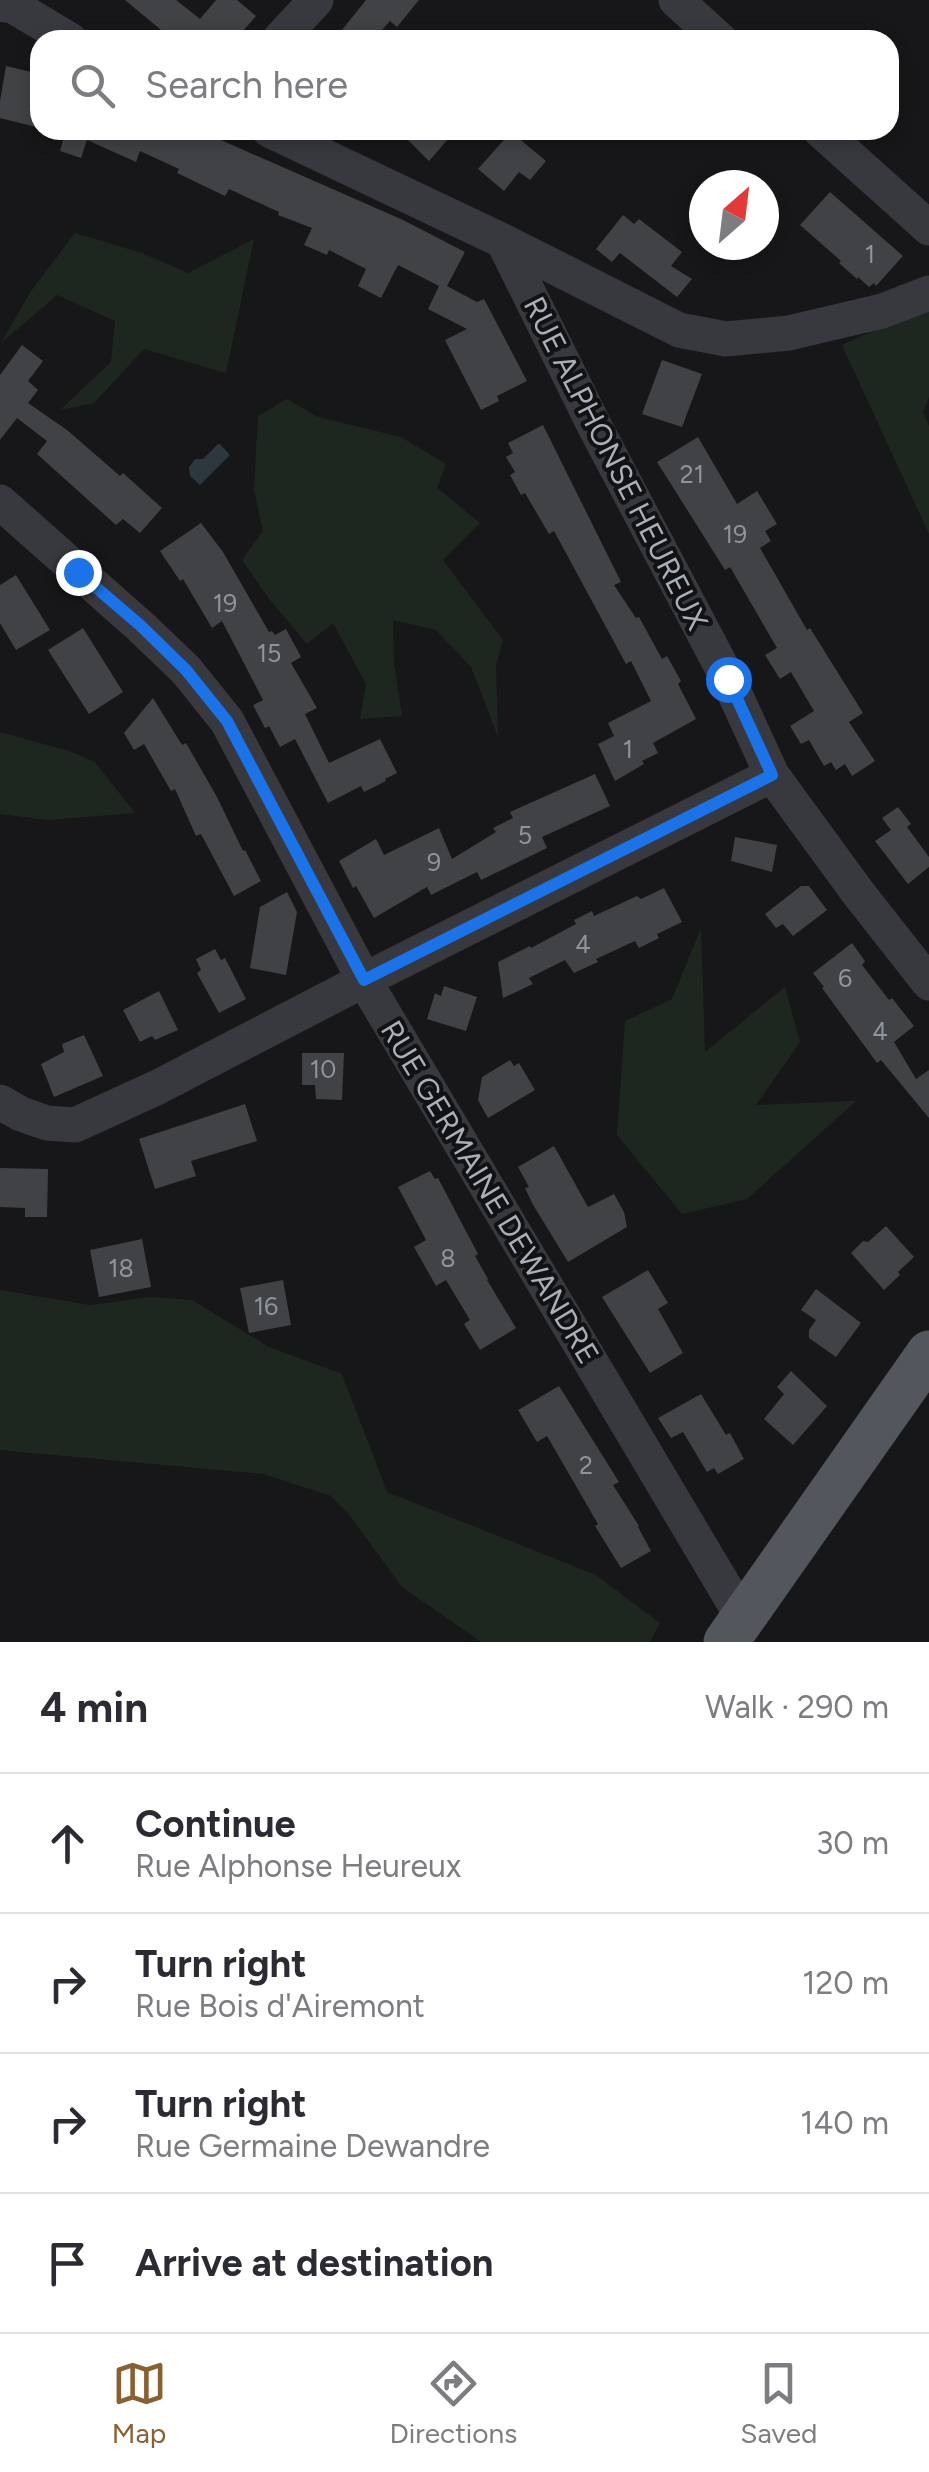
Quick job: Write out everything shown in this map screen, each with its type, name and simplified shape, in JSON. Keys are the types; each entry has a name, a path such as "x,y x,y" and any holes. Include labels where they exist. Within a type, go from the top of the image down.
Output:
{"main road":[{"path":"734,1630 929,1353"}],"street":[{"path":"288,30 316,0"},
{"path":"676,0 709,30"},
{"path":"0,4 13,6 51,30"},
{"path":"0,32 30,31"},
{"path":"290,140 680,330 726,339 789,333 882,311 929,293"},
{"path":"831,140 929,228"},
{"name":"RUE ALPHONSE HEUREUX","path":"503,241 594,425 728,679 772,775 929,983"},
{"name":"RUE GERMAINE DEWANDRE","path":"0,502 141,626 186,670 227,721 364,980 734,1630"},
{"path":"0,1102 48,1123 75,1125 158,1087 772,775"}],"shaded area":[{"path":"75,233 142,253 188,273 254,239 226,373 144,349 94,403 60,410 111,362 115,321 57,295 1,343 31,291"},
{"path":"929,305 929,397 923,412 929,426 929,534 842,345"},
{"path":"287,399 318,417 401,437 446,464 437,488 480,523 443,560 503,640 496,665 498,737 471,667 436,630 393,620 394,663 402,716 360,719 366,684 333,623 307,644 242,560 263,531 254,490 258,416"},
{"path":"218,444 230,455 200,485 190,476 189,467"},
{"path":"0,732 95,762 135,813 48,820 0,814"},
{"path":"701,928 705,1052 785,987 800,1042 756,1105 856,1101 747,1199 682,1214 617,1135 625,1021 672,999"},
{"path":"0,1290 90,1305 150,1297 192,1300 269,1347 342,1374 387,1492 596,1575 660,1623 650,1642 481,1642 402,1587 331,1496 264,1474 0,1450"}],"building":[{"path":"125,0 176,0 200,19 216,0 237,0 256,16 244,30 161,30"},
{"path":"366,0 419,0 397,27 390,21 382,30 342,30"},
{"path":"6,66 30,72 30,126 0,118"},
{"path":"63,140 87,140 81,158 60,151"},
{"path":"87,140 221,140 403,220 465,252 447,286 477,302 484,299 527,381 497,396 499,401 481,410 445,340 467,329 428,309 439,286 398,265 381,298 358,286 366,269 329,250 327,255 304,245 312,228 229,189 225,196 140,151 136,162"},
{"path":"408,140 447,140 429,161"},
{"path":"504,140 521,140 546,161 530,180 519,172 504,191 478,169"},
{"path":"830,192 903,256 876,286 874,283 869,287 857,279 800,225"},
{"path":"623,215 634,224 639,219 682,252 671,266 692,279 677,297 620,253 612,262 596,249"},
{"path":"22,345 43,361 28,381 38,390 28,403 67,430 120,476 123,473 162,508 140,533 123,519 116,525 37,454 47,441 17,418 0,440 0,375"},
{"path":"662,360 702,374 682,427 642,414"},
{"path":"543,425 621,582 614,585 639,617 662,659 667,656 696,719 653,743 658,753 615,781 598,744 614,736 608,723 651,701 631,661 626,664 554,531 549,534 510,475 515,472 506,457 513,453 508,443"},
{"path":"698,437 737,504 757,491 777,524 765,531 771,541 760,548 807,630 810,628 863,713 849,722 875,761 852,776 845,764 836,770 831,762 824,766 809,740 801,744 790,726 814,711 791,672 780,679 765,655 777,648 730,567 725,570 657,462"},
{"path":"201,523 223,552 269,632 275,635 286,629 301,657 291,663 317,708 305,714 329,763 380,739 397,773 364,792 361,786 328,803 295,739 280,747 269,726 265,728 253,705 263,700 222,621 212,628 183,579 180,581 160,551"},
{"path":"16,575 50,630 16,650 0,623 0,585"},
{"path":"83,628 123,692 89,714 48,650"},
{"path":"153,698 182,745 186,743 261,881 234,896 201,834 196,836 175,789 171,791 144,744 134,750 124,733"},
{"path":"595,774 610,806 542,837 547,848 481,880 477,872 431,895 427,887 374,918 339,861 376,839 384,855 439,828 452,859 496,832 493,828 513,818 510,812"},
{"path":"898,807 929,857 929,867 908,884 875,841 891,830 882,818"},
{"path":"735,837 777,845 772,872 731,861"},
{"path":"801,886 809,886 827,910 793,936 783,924 776,928 765,914"},
{"path":"664,888 682,922 657,934 659,938 639,948 635,941 574,973 565,960 529,978 533,984 503,998 498,962 576,924 574,920 592,911 594,916"},
{"path":"287,892 297,912 286,975 250,968 260,907"},
{"path":"852,943 865,961 862,965 914,1026 894,1042 916,1079 929,1070 929,1118 881,1060 877,1063 813,973"},
{"path":"215,949 221,960 225,958 246,999 219,1013 197,973 201,970 196,959"},
{"path":"444,986 477,997 466,1031 427,1019 435,993 441,996"},
{"path":"159,991 178,1030 140,1042 123,1010"},
{"path":"84,1035 103,1076 54,1097 41,1064 64,1052 62,1044"},
{"path":"302,1053 344,1053 342,1100 316,1099 315,1085 302,1085"},
{"path":"510,1060 514,1066 519,1063 535,1090 488,1118 478,1100 482,1077"},
{"path":"245,1104 257,1141 191,1161 196,1176 155,1189 139,1139"},
{"path":"554,1146 588,1207 614,1194 627,1227 568,1262 532,1203 525,1188 529,1187 518,1167"},
{"path":"0,1168 48,1169 47,1217 25,1217 25,1208 0,1207"},
{"path":"430,1171 438,1178 478,1254 475,1256 487,1280 516,1328 480,1350 464,1324 470,1320 446,1280 436,1286 414,1247 426,1240 398,1187"},
{"path":"886,1226 914,1257 884,1290 851,1253"},
{"path":"142,1239 151,1287 99,1297 90,1250"},
{"path":"648,1270 668,1303 658,1309 683,1353 650,1373 602,1297"},
{"path":"283,1280 291,1325 249,1333 240,1288"},
{"path":"816,1289 861,1323 836,1357 809,1338 816,1320 801,1310"},
{"path":"791,1371 827,1406 793,1445 764,1419 784,1394 777,1387"},
{"path":"559,1386 619,1482 613,1485 651,1551 621,1568 547,1436 537,1442 518,1410"},
{"path":"701,1394 744,1459 718,1474 714,1468 707,1472 683,1432 671,1438 658,1418"}],"route":[{"path":"78,572 186,670 227,721 364,980 772,775 728,679"}]}
